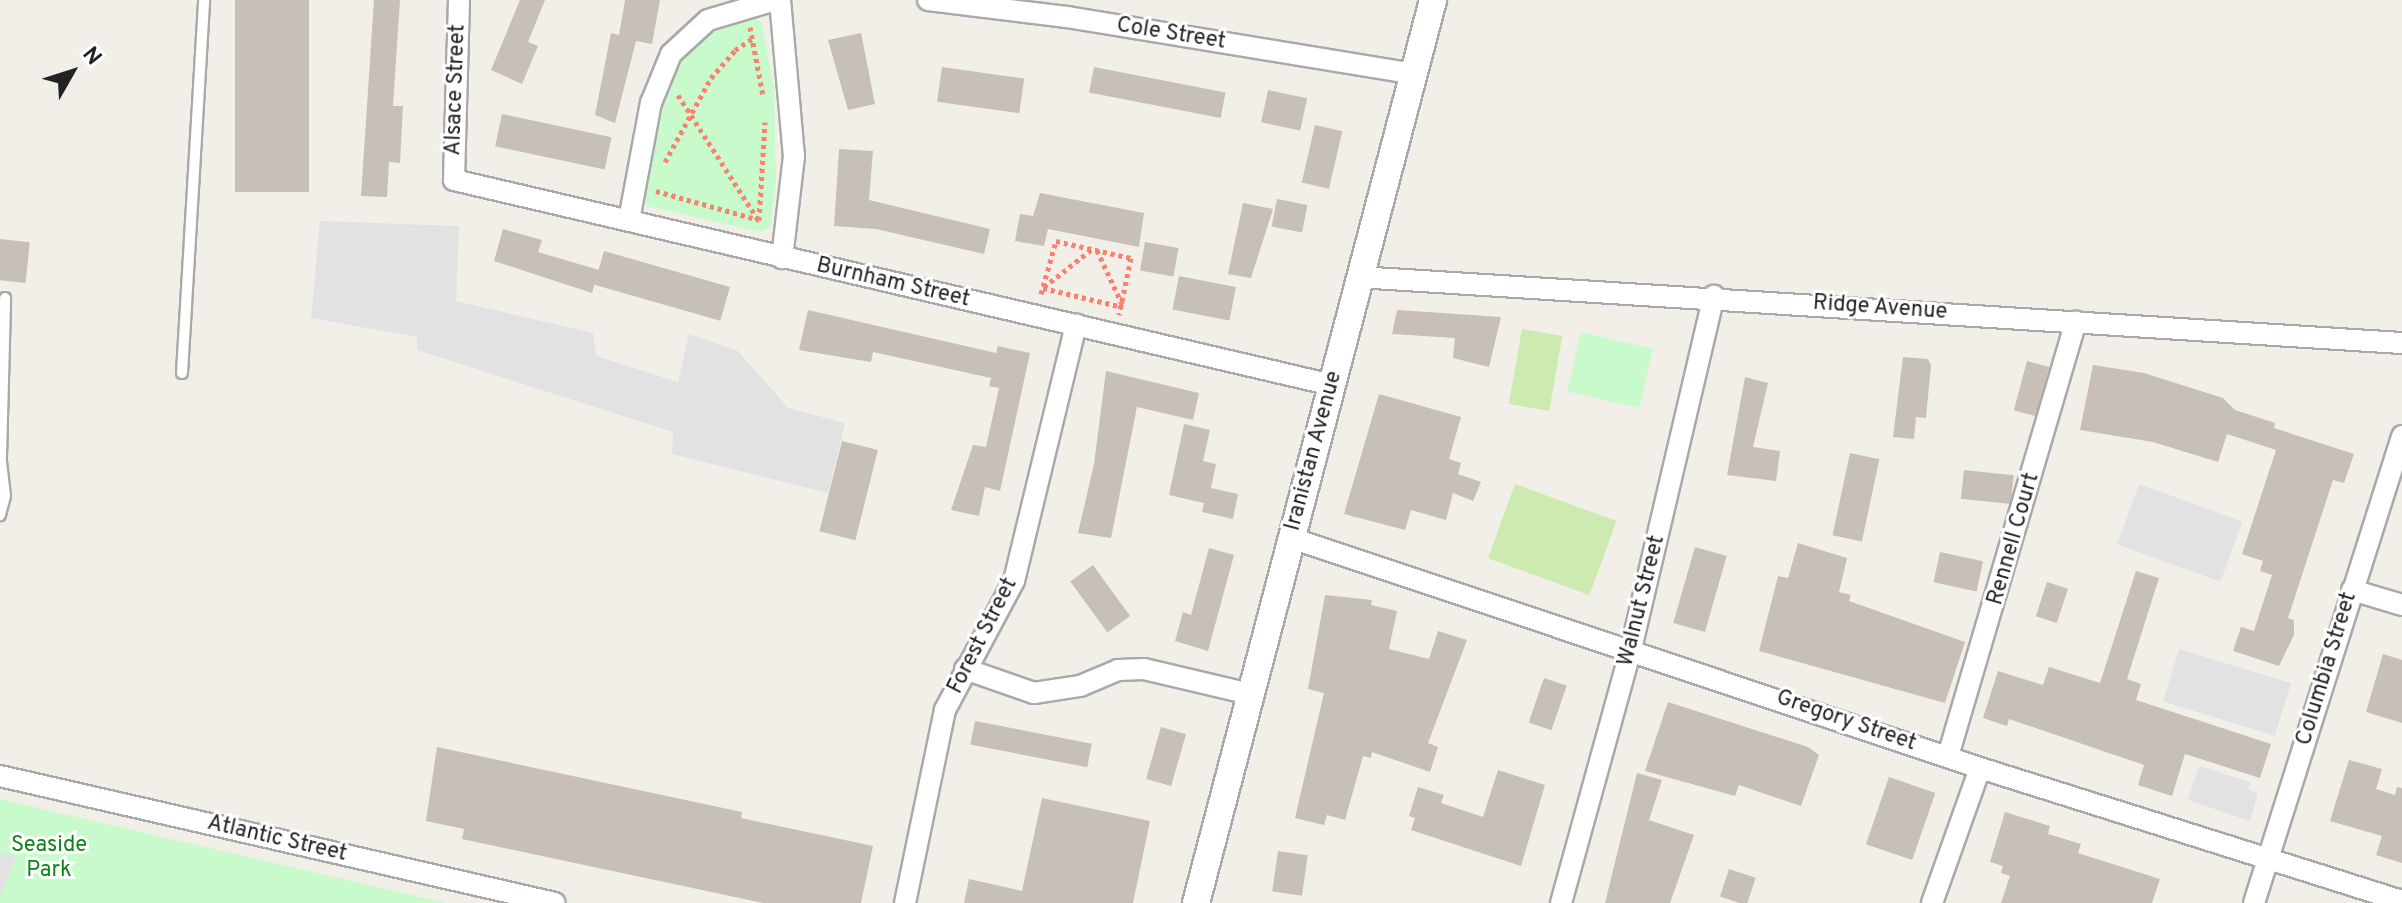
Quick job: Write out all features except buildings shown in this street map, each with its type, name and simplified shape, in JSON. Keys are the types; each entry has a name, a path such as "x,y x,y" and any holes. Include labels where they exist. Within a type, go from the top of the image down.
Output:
{"street":[{"name":"Alsace Street","path":"454,180 459,0"},
{"path":"637,222 636,184 662,71 697,27 746,7 778,0 794,156 782,258"},
{"name":"Cole Street","path":"928,0 1067,17 1414,74"},
{"name":"Iranistan Avenue","path":"1196,903 1433,0"},
{"name":"Burnham Street","path":"454,180 782,258 1116,332 1332,385"},
{"name":"Ridge Avenue","path":"1358,277 1714,296 2402,343"},
{"name":"Walnut Street","path":"1561,903 1631,649 1714,296"},
{"name":"Rennell Court","path":"1948,756 2076,321"},
{"name":"Forest Street","path":"905,903 945,710 1014,581 1076,324"},
{"name":"Columbia Street","path":"2254,903 2402,436"},
{"name":"Gregory Street","path":"1291,538 1980,768 2269,856 2402,901"},
{"path":"2352,590 2402,605"},
{"path":"965,669 1034,693 1080,686 1118,670 1144,669 1250,694"},
{"path":"1932,903 1980,768"},
{"name":"Atlantic Street","path":"2,782 555,903"}],"lane":[{"path":"182,373 204,0"},
{"path":"0,515 5,496 1,455 5,298"}],"path":[{"path":"746,7 765,122 759,220"},
{"path":"661,174 689,113 723,62 753,39"},
{"path":"662,71 782,258"},
{"path":"637,222 656,191 658,182"},
{"path":"636,184 759,220"},
{"path":"1035,315 1054,242 1095,249 1134,260 1116,332"},
{"path":"1043,288 1095,249"},
{"path":"1095,249 1123,307"},
{"path":"1043,288 1123,307"}],"green space":[{"path":"753,17 762,23 774,88 776,181 770,227 760,232 647,206 641,196 674,67 687,49 717,26"},
{"path":"1522,329 1562,336 1549,411 1509,404"},
{"path":"1581,332 1653,349 1639,408 1567,391"},
{"path":"1515,484 1616,521 1589,595 1488,558"},
{"name":"Seaside Park","path":"0,799 47,810 446,903 0,903"}],"shaded area":[{"path":"320,221 459,226 456,301 593,333 596,356 678,382 689,334 738,351 788,408 845,423 828,493 672,454 673,432 417,350 417,337 311,318"},
{"path":"2139,484 2242,522 2220,582 2117,544"},
{"path":"2179,649 2291,683 2275,736 2163,702"},
{"path":"2199,766 2250,782 2248,789 2258,793 2250,821 2188,800"},
{"path":"0,852 16,858 0,895"}]}
